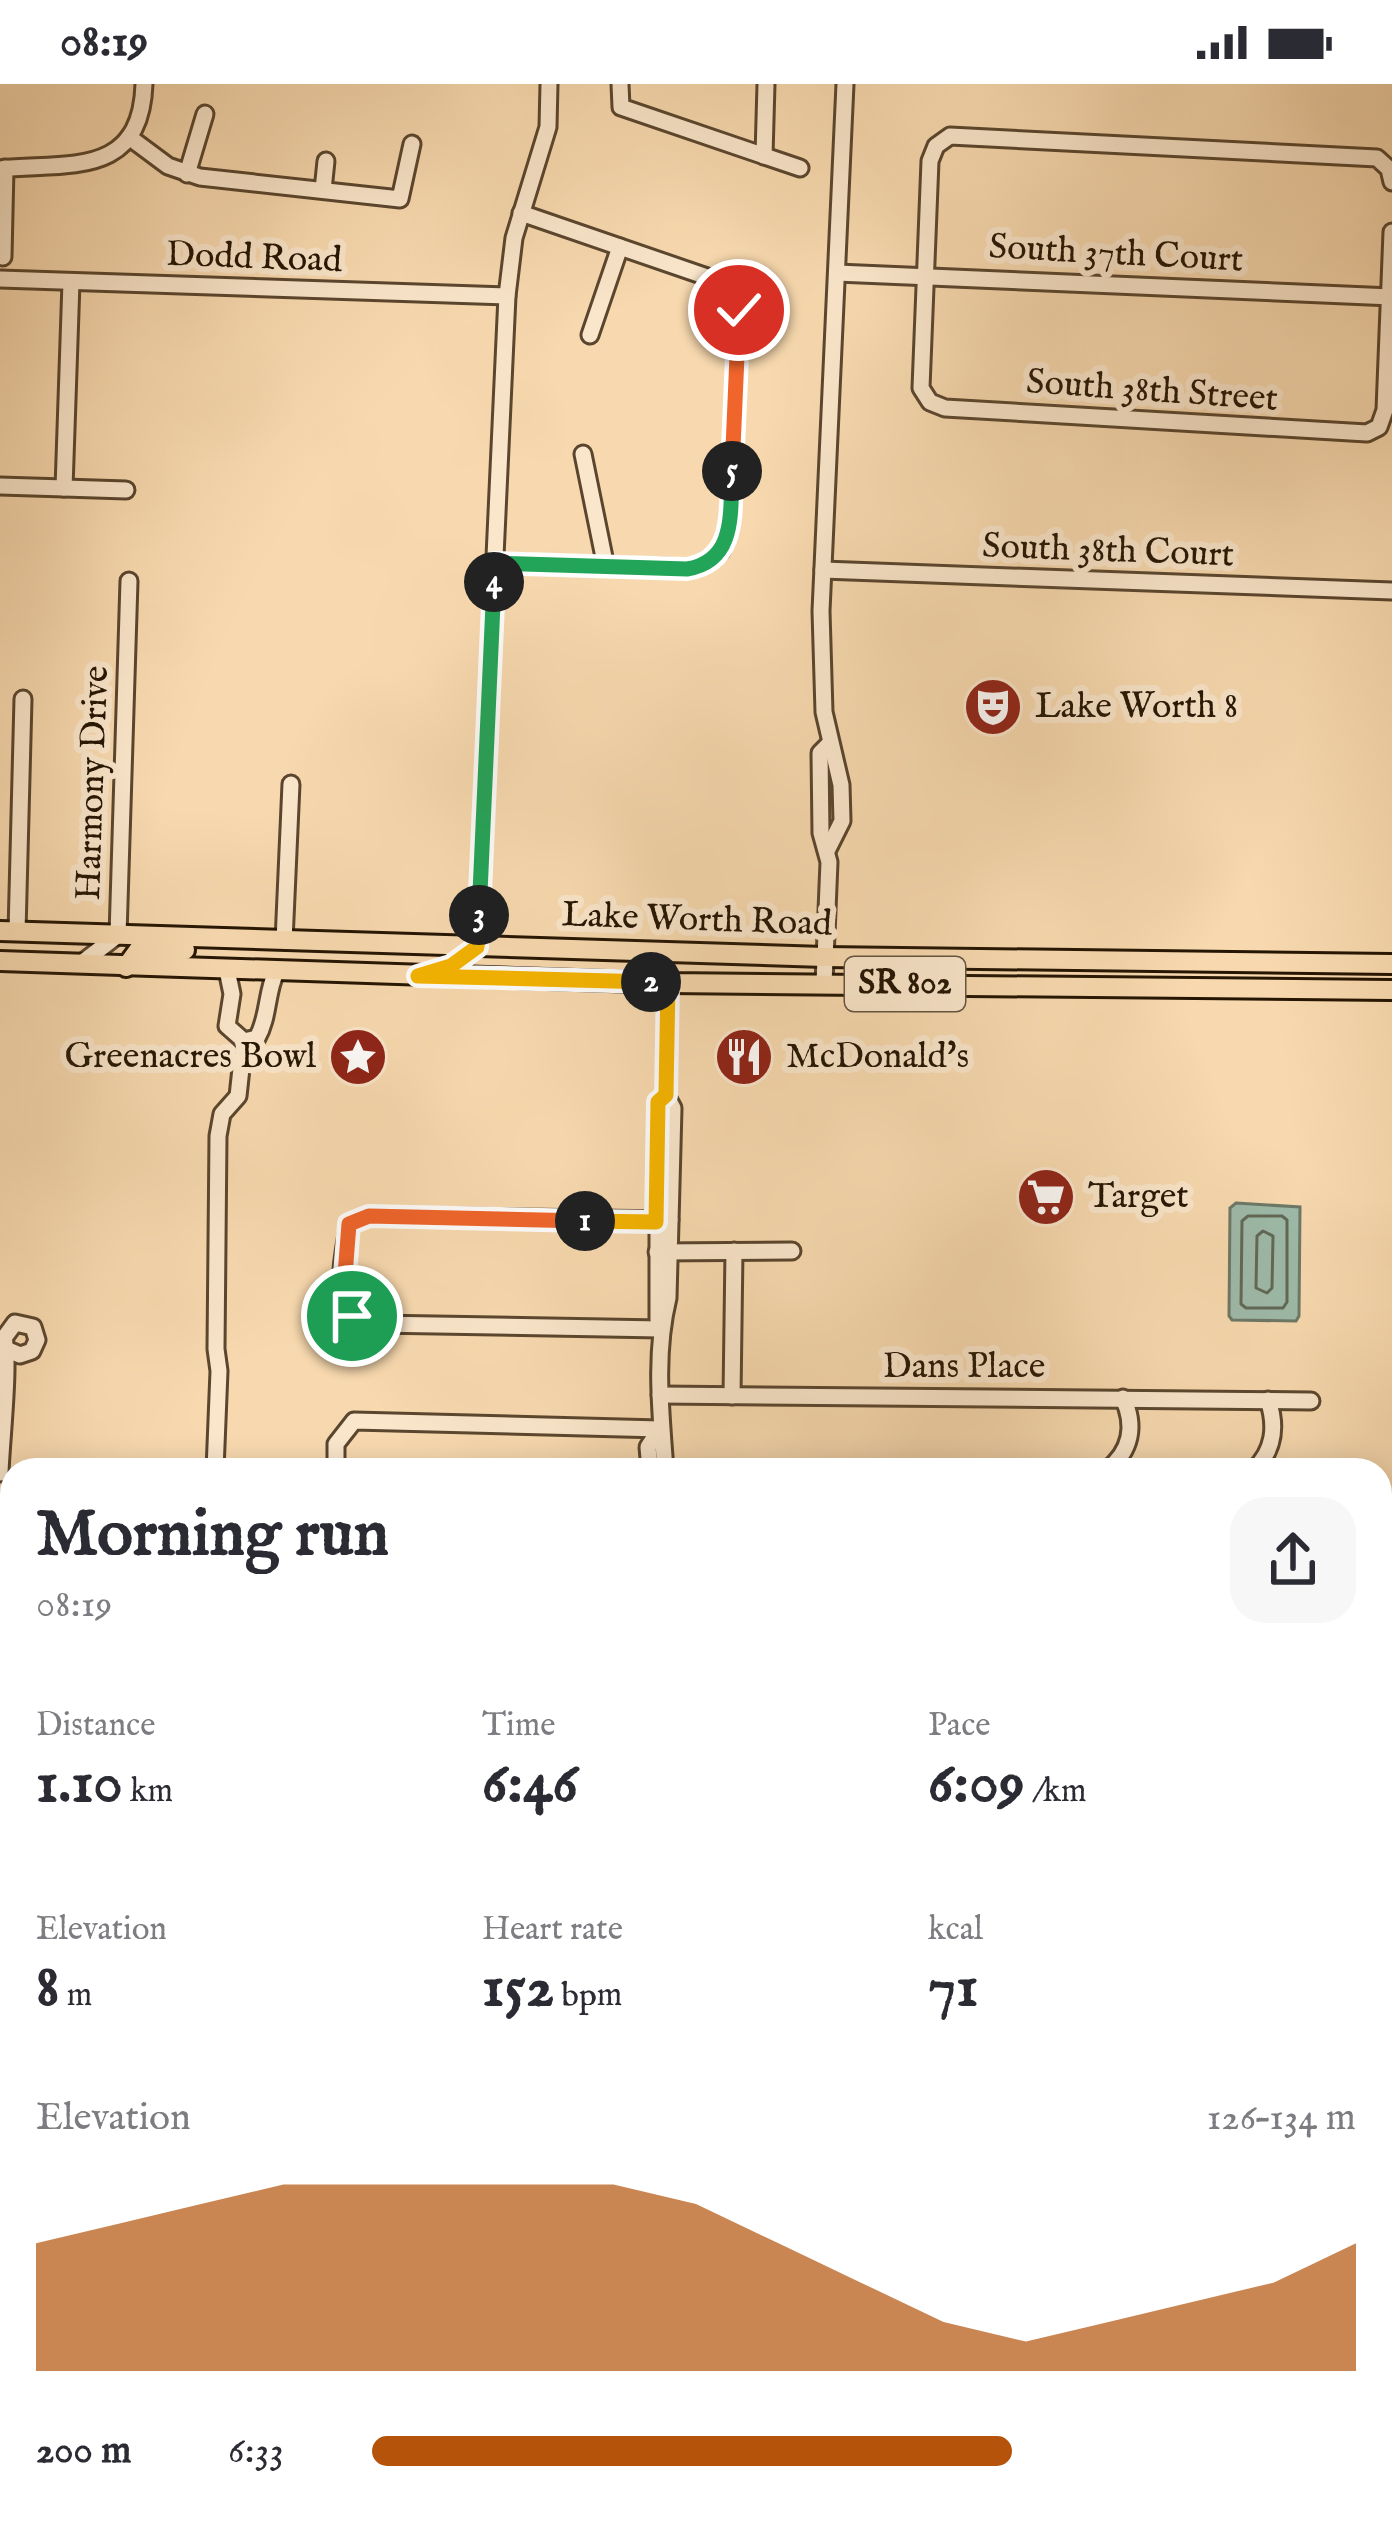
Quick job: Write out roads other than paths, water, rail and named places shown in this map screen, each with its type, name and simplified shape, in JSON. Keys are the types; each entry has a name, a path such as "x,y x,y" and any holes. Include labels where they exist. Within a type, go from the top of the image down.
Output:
{"main road":[{"name":"Lake Worth Road","path":"6,933 824,957 1392,964"},
{"path":"126,967 139,949 254,952 284,941"},
{"name":"Lake Worth Road","path":"0,961 668,982 1392,990"},
{"path":"1012,986 1042,976 1143,975 1166,962"},
{"path":"1163,987 1190,970 1271,972 1295,963"}],"street":[{"path":"3,257 3,168 83,166 114,151 129,137 141,111 144,84"},
{"path":"418,976 451,966 477,947 507,296 521,213 545,139 549,84"},
{"path":"620,84 622,107 800,168"},
{"path":"764,156 766,84"},
{"path":"824,983 828,849 842,820 841,785 830,743 820,662 845,84"},
{"path":"187,174 205,114"},
{"path":"925,276 932,153 950,136 1377,158 1390,169 1392,182"},
{"path":"129,137 187,174 400,199 412,143"},
{"path":"323,190 326,161"},
{"path":"495,563 695,568 721,551 729,528 739,310 727,287 521,213"},
{"path":"1390,297 1392,232"},
{"path":"590,335 620,247"},
{"name":"South 37th Court","path":"837,273 1390,297"},
{"name":"South 38th Street","path":"925,276 920,379 924,395 946,408 1358,434 1378,427 1385,410 1390,297"},
{"name":"Dodd Road","path":"0,279 507,296"},
{"path":"64,488 71,282"},
{"path":"583,454 606,567"},
{"path":"0,486 126,490"},
{"name":"South 38th Court","path":"823,570 1392,591"},
{"name":"Harmony Drive","path":"77,965 97,955 118,935 129,581"},
{"path":"6,933 23,699"},
{"path":"284,941 291,784"},
{"path":"227,970 232,994 227,1026 244,1041"},
{"path":"244,1041 257,1038 263,1026 267,989 276,971"},
{"path":"664,1458 661,1328 668,1298 662,1251 674,1108 666,1095 668,982"},
{"path":"215,1458 218,1136 222,1114 238,1096 244,1041"},
{"path":"661,1328 376,1324 352,1316 343,1301 349,1224 369,1216 663,1221"},
{"path":"662,1251 792,1251"},
{"path":"731,1396 734,1251"},
{"path":"1,1458 8,1350"},
{"name":"Dans Place","path":"660,1395 1311,1401"},
{"path":"1118,1458 1130,1434 1124,1398"},
{"path":"1262,1458 1271,1443 1268,1400"},
{"path":"336,1458 336,1444 353,1421 660,1429"},
{"path":"648,1458 647,1448 660,1429"}],"water":[{"path":"1236,1203 1300,1207 1296,1321 1232,1320 1229,1316 1230,1208"}],"place":[{"name":"Lake Worth 8","path":"993,707"},
{"name":"Greenacres Bowl","path":"358,1057"},
{"name":"McDonald's","path":"744,1057"},
{"name":"Target","path":"1046,1197"}]}
